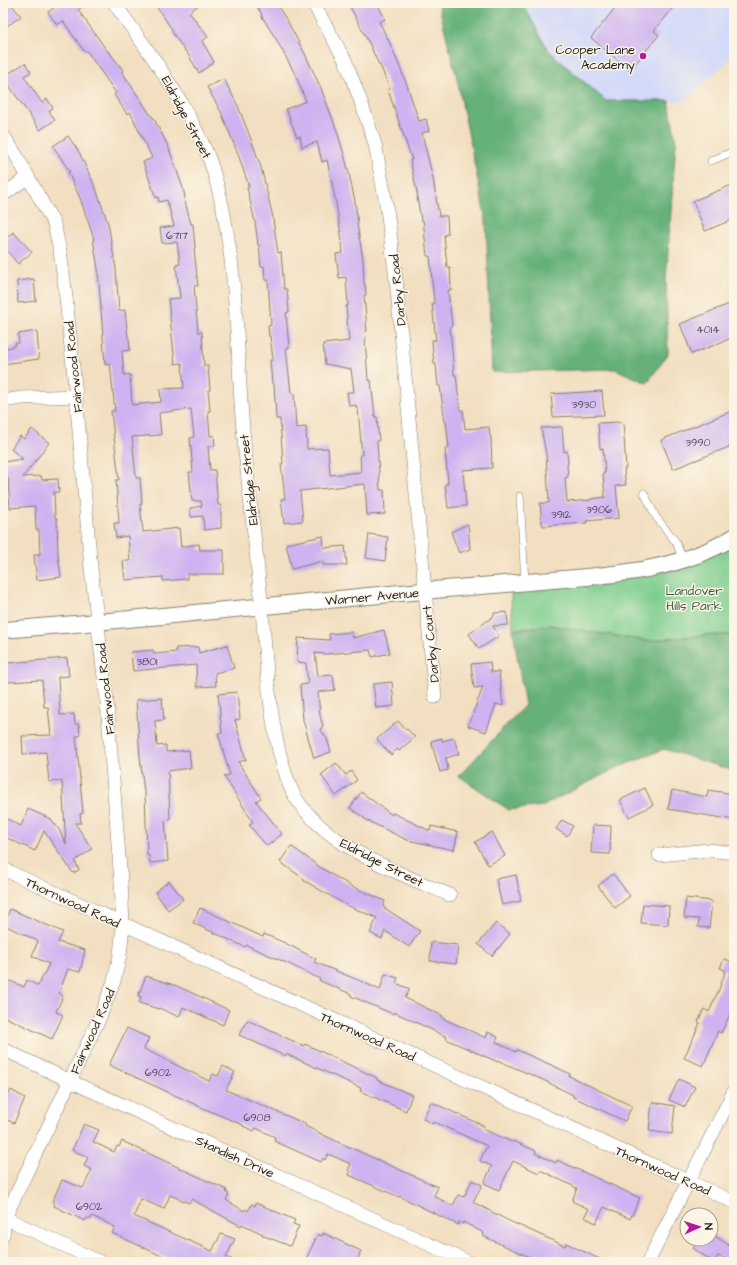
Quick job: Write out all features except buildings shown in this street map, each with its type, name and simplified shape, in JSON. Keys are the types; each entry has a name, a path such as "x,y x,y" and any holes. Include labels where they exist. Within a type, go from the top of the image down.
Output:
{"street":[{"name":"Eldridge Street","path":"114,3 174,89 194,126 211,162 222,204 236,321 242,416 274,733 283,767 294,794 310,817 328,833 342,843 404,876 450,895"},
{"name":"Darby Road","path":"313,3 345,60 375,144 387,209 396,279 425,591"},
{"name":"Fairwood Road","path":"3,134 54,224 60,250 76,396 91,568 107,702 123,925 120,955 114,981 100,1017 4,1218 3,1235"},
{"path":"3,195 28,177"},
{"path":"3,401 22,398 76,396"},
{"name":"Warner Avenue","path":"3,630 98,623 261,606 575,578 650,569 683,561 703,553 734,537"},
{"name":"Darby Court","path":"425,591 435,697"},
{"path":"659,855 709,850 734,853"},
{"name":"Thornwood Road","path":"3,869 123,925 734,1202"},
{"name":"Standish Drive","path":"3,1049 468,1262"},
{"path":"648,1262 734,1092"},
{"path":"4,1218 100,1262"}],"lane":[{"path":"711,161 734,151"},
{"path":"644,494 656,517 676,542 683,561"},
{"path":"520,496 525,582"}],"shaded area":[{"name":"Cooper Lane Academy","path":"522,3 734,3 734,49 728,61 685,101 606,101 549,51"}],"green space":[{"path":"438,3 522,3 549,51 606,101 669,101 676,142 666,280 668,354 647,383 615,369 492,372 486,220 457,79"},
{"name":"Landover Hills Park","path":"734,536 734,635 707,635 647,641 549,625 513,630 511,600 512,583 651,569"},
{"path":"549,625 647,641 707,635 734,635 734,771 664,749 614,769 543,806 509,810 459,776 525,705 513,630"}],"place":[{"name":"Cooper Lane Academy","path":"643,56"}]}
